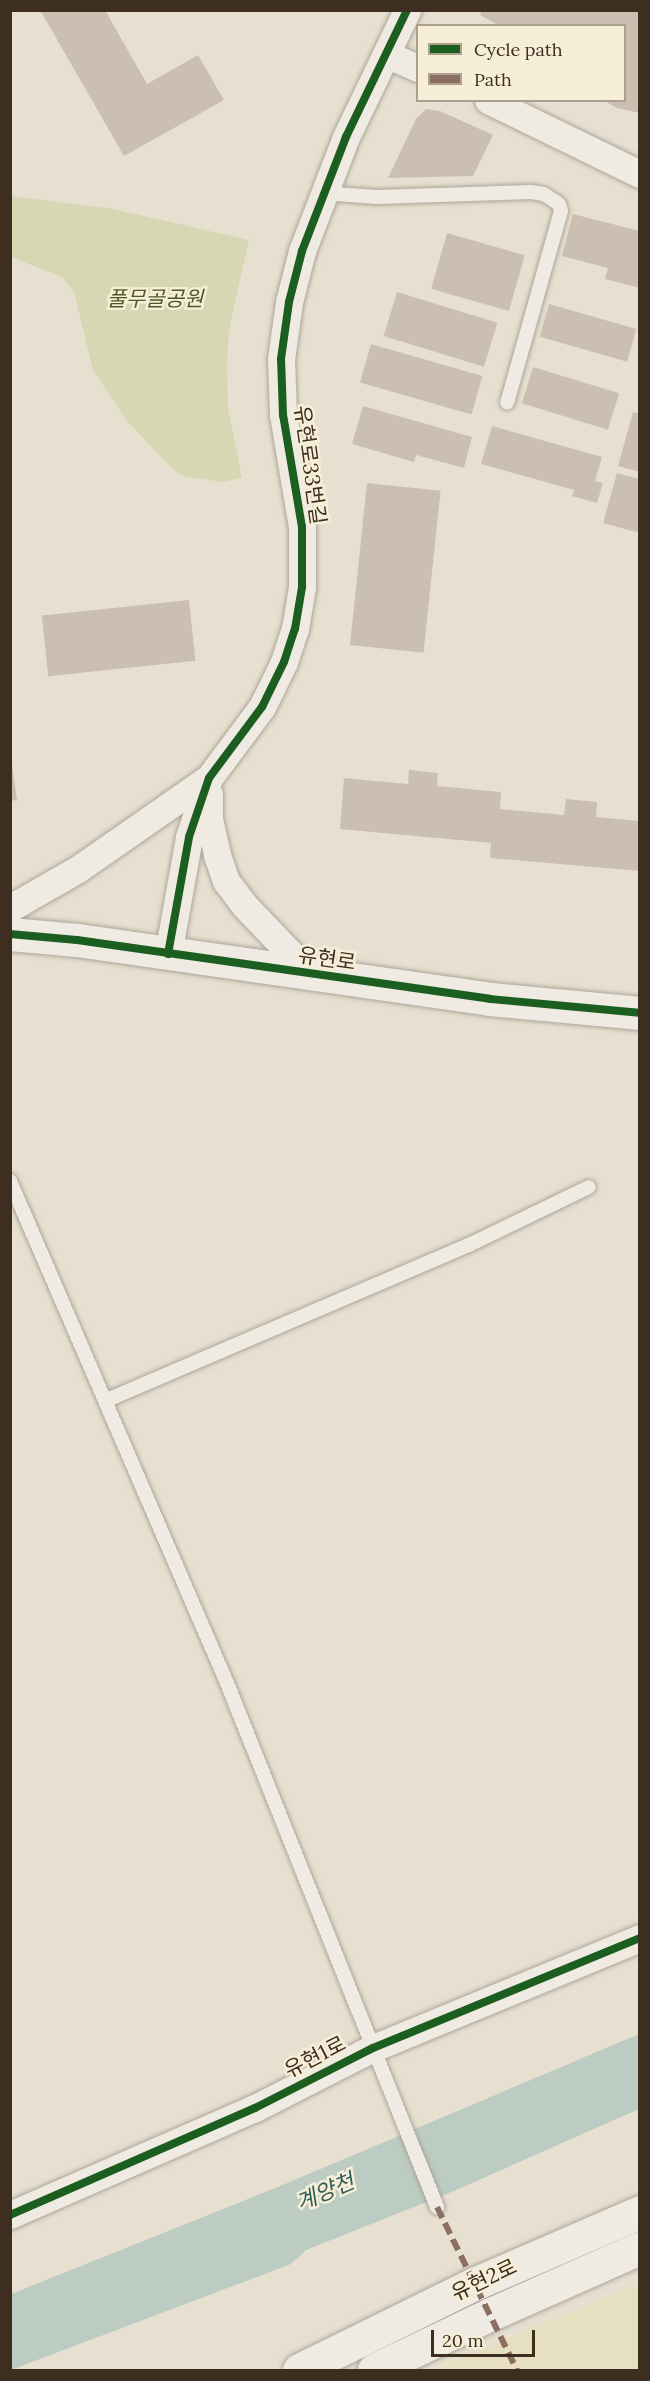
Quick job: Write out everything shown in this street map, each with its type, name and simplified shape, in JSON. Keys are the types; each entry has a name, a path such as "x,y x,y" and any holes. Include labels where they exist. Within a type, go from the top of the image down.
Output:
{"street":[{"name":"유현로33번길","path":"168,954 189,837 209,778 262,707 284,662 295,629 302,587 302,527 283,415 281,359 289,302 299,261 322,193 407,10"},
{"path":"386,54 416,68"},
{"path":"492,102 639,174"},
{"name":"유현로33번길","path":"10,908 78,869 209,778"},
{"path":"209,778 209,819 217,855 226,881 243,905 311,975"},
{"name":"유현로","path":"10,934 77,940 490,999 639,1013"},
{"name":"유현1로","path":"10,2214 639,1938"},
{"name":"유현2로","path":"299,2370 476,2283 639,2212"},
{"name":"유현2로","path":"374,2370 639,2248"}],"lane":[{"path":"322,193 376,197 531,192 544,194 559,204 561,211 507,403"},
{"path":"10,1181 107,1400 227,1683 437,2207"},
{"path":"107,1400 458,1249 589,1187"}],"shaded area":[{"path":"639,2284 639,2370 435,2370 455,2360"}],"green space":[{"name":"풀무골공원","path":"11,196 113,209 249,240 229,329 227,365 228,409 242,478 222,482 183,476 170,466 127,421 93,370 74,292 62,277 11,257"}],"water":[{"name":"계양천","path":"639,2034 639,2109 454,2191 306,2250 291,2264 11,2370 11,2294 285,2184"}],"building":[{"path":"40,10 105,10 147,84 198,55 224,100 124,156"},
{"path":"482,10 640,10 640,113 617,108 606,102 626,102 626,24 496,24 480,15"},
{"path":"426,109 440,111 493,135 473,176 388,178 416,119"},
{"path":"573,214 640,231 640,288 605,279 608,268 562,256"},
{"path":"447,233 525,255 509,311 431,289"},
{"path":"397,292 497,323 484,367 384,336"},
{"path":"549,304 636,329 627,362 540,337"},
{"path":"371,344 483,376 471,414 360,382"},
{"path":"533,367 619,393 608,430 522,403"},
{"path":"363,406 472,437 464,468 416,455 414,462 352,444"},
{"path":"633,412 640,414 640,472 618,466"},
{"path":"492,426 602,457 595,481 603,483 597,503 572,496 574,490 481,464"},
{"path":"617,473 640,479 640,533 603,523"},
{"path":"367,483 441,491 424,653 350,645"},
{"path":"189,600 195,661 48,676 42,615"},
{"path":"10,749 17,800 10,801"},
{"path":"409,770 438,773 437,786 501,792 500,809 564,815 566,799 597,802 596,817 640,821 640,871 490,858 491,843 340,829 344,778 408,784"}],"marked path":[{"path":"437,2207 517,2370"}],"cycle path":[{"path":"168,954 189,837 209,778 262,707 284,662 295,629 302,587 302,527 283,415 281,359 289,302 302,251 346,137 407,10"},
{"path":"10,934 77,940 490,999 640,1013"},
{"path":"10,2215 255,2108 373,2048 640,1938"}]}
